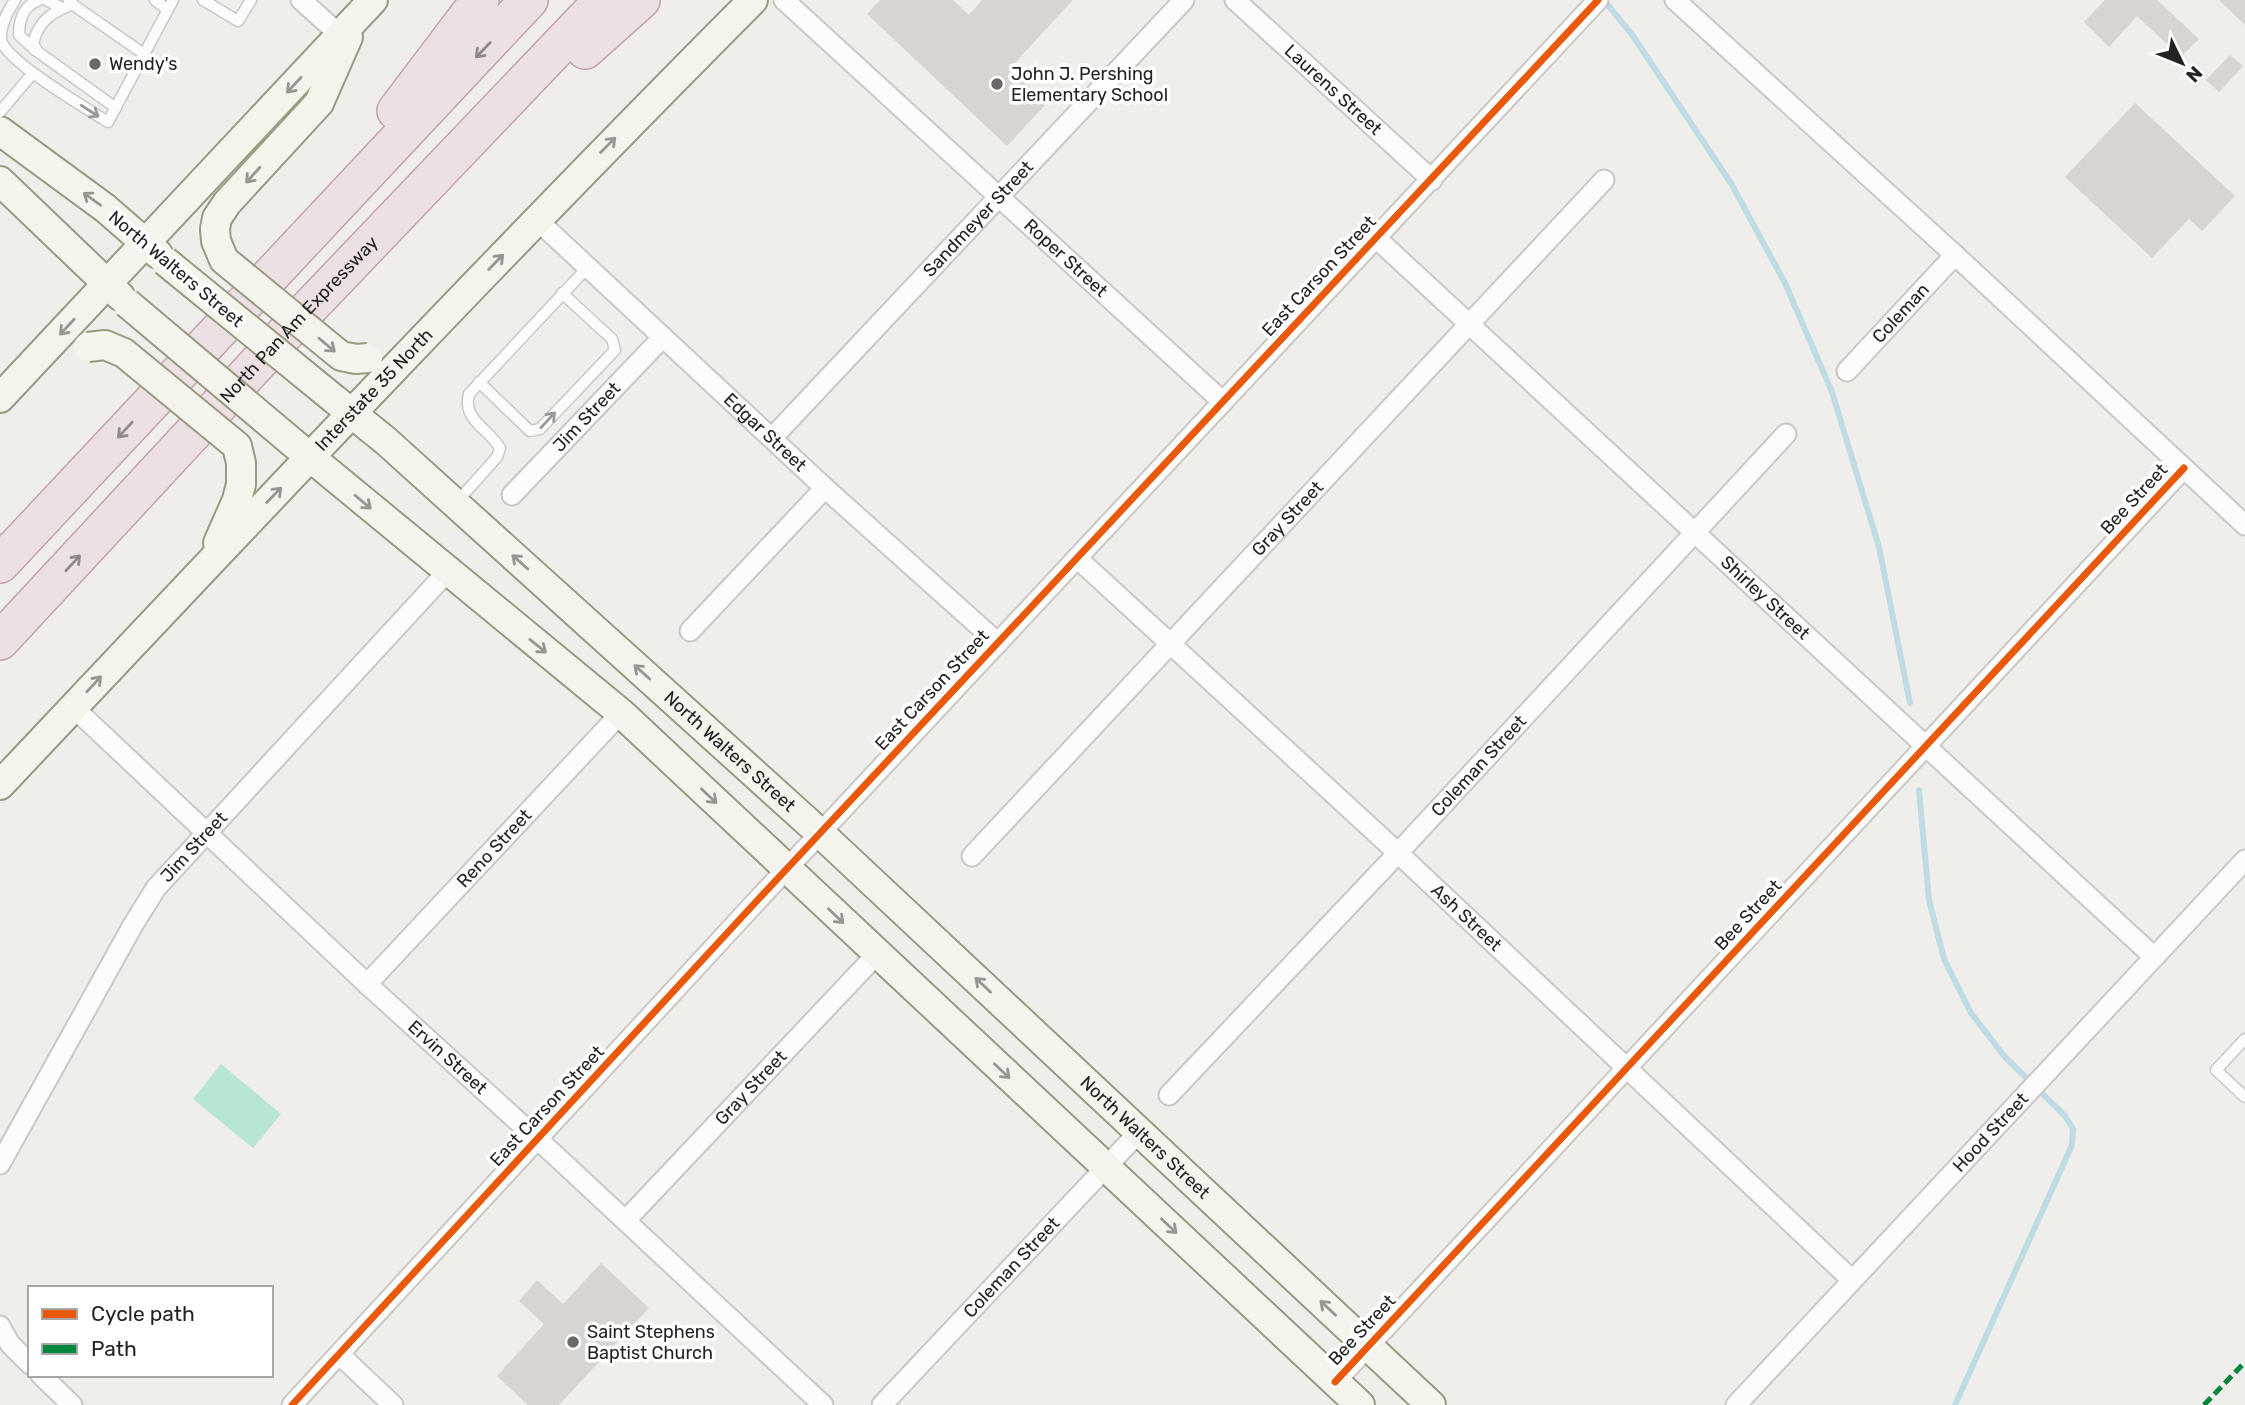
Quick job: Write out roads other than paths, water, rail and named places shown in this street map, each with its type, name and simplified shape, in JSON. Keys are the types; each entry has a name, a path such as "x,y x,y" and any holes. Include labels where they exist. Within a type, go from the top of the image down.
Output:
{"highway":[{"path":"272,272 480,0"},
{"path":"0,564 529,0"},
{"name":"North Pan Am Expressway","path":"0,644 306,311 603,0"},
{"path":"306,311 640,0"}],"main road":[{"name":"Interstate 35 North","path":"0,785 209,561 302,450 343,406 462,297 753,0"},
{"path":"357,18 319,103 227,204 217,218 216,242 224,260 341,356 356,359 379,354 462,297"},
{"path":"0,398 107,284 155,252 357,18"},
{"name":"North Walters Street","path":"0,131 105,208 386,441 820,833 1432,1405"},
{"path":"0,181 127,303 447,572 621,713 1360,1405"},
{"path":"26,370 88,347 105,345 124,353 237,446 241,463 241,484 233,509 209,561"}],"street":[{"path":"301,0 357,18"},
{"name":"Roper Street","path":"784,0 1223,402"},
{"name":"Sandmeyer Street","path":"772,438 1184,0"},
{"name":"Laurens Street","path":"1235,0 1432,180"},
{"path":"1675,0 2245,525"},
{"name":"East Carson Street","path":"292,1405 787,868 1597,2"},
{"name":"Gray Street","path":"972,856 1604,180"},
{"name":"Edgar Street","path":"536,219 825,488 998,643"},
{"name":"Shirley Street","path":"1376,238 2154,957"},
{"name":"Coleman","path":"1847,371 1955,256"},
{"name":"Jim Street","path":"512,495 663,337"},
{"name":"Coleman Street","path":"1169,1095 1786,435"},
{"name":"Bee Street","path":"1335,1382 2184,468"},
{"path":"690,631 825,488"},
{"name":"Ash Street","path":"1077,558 1398,853 1852,1280"},
{"name":"Jim Street","path":"0,1164 156,888 447,572"},
{"name":"Ervin Street","path":"73,707 367,984 626,1220 823,1405"},
{"name":"Reno Street","path":"367,984 621,713"},
{"name":"Hood Street","path":"1736,1405 2245,860"},
{"name":"Gray Street","path":"626,1220 877,954"},
{"name":"Coleman Street","path":"882,1405 1140,1131"},
{"path":"0,1326 10,1343 28,1362"},
{"path":"340,1355 393,1405"},
{"path":"43,1377 72,1405"}],"lane":[{"path":"15,0 0,32 2,44 33,73 108,122 171,5 155,0"},
{"path":"39,0 30,4 19,22 19,35 38,52 116,108"},
{"path":"46,0 67,4 144,54"},
{"path":"203,0 238,20 251,0"},
{"path":"38,52 33,44 35,32 43,20 67,4"},
{"path":"0,112 33,73"},
{"path":"456,504 497,457 500,448 494,438 470,415 466,404 469,394 587,268"},
{"path":"479,383 530,431 540,429 606,360 615,350 612,339 562,293"},
{"path":"2245,1039 2216,1070 2245,1097"}],"waterway":[{"path":"1604,0 1633,36 1732,185 1785,283 1832,392 1879,547 1910,703"},
{"path":"1919,790 1929,900 1944,959 1971,1013 2005,1057 2065,1116 2073,1129 2072,1145 1955,1405"}],"place":[{"name":"Wendy's","path":"95,64"},
{"name":"John J. Pershing Elementary School","path":"997,84"},
{"name":"Saint Stephens Baptist Church","path":"573,1342"}]}
